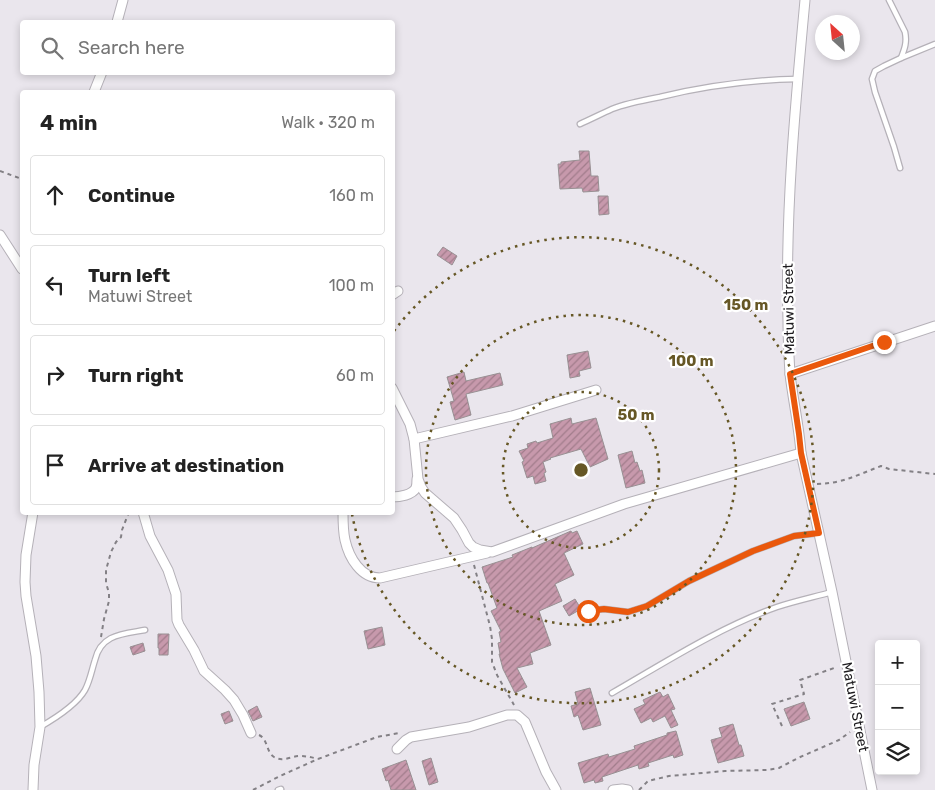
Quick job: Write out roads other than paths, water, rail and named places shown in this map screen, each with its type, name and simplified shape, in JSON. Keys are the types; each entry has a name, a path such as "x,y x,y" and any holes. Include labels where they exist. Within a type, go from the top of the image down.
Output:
{"street":[{"path":"118,20 123,0"},
{"name":"Matuwi Street","path":"805,0 788,209 790,374 807,484 832,592 872,790"},
{"path":"95,90 101,75"},
{"path":"0,235 20,266"},
{"path":"790,374 935,326"},
{"path":"414,439 512,416 596,390"},
{"path":"395,394 410,424 414,439 420,487 458,523 473,547 492,552"},
{"path":"343,515 344,536 352,559 362,571 374,578 380,578 492,552 624,504 801,453"},
{"path":"395,496 412,492 416,488 418,479"},
{"path":"33,515 24,582 36,656 39,692 40,727 34,766 33,790"},
{"path":"144,515 150,536 168,570 176,594 179,625 204,671 234,700 251,733"},
{"path":"397,749 406,740 418,736 469,727 507,715 517,715 525,722 546,772 556,790"},
{"path":"613,790 628,790"}],"lane":[{"path":"888,0 905,32 906,45 902,58"},
{"path":"900,168 872,79 876,71 935,44"},
{"path":"580,124 627,104 678,92 724,84 798,79"},
{"path":"588,611 604,609 628,612 647,606 689,581 753,551 794,536 819,533"},
{"path":"612,693 698,643 732,626 775,608 832,592"},
{"path":"40,727 60,714 82,695 100,646 110,638 118,635 144,630"}]}
